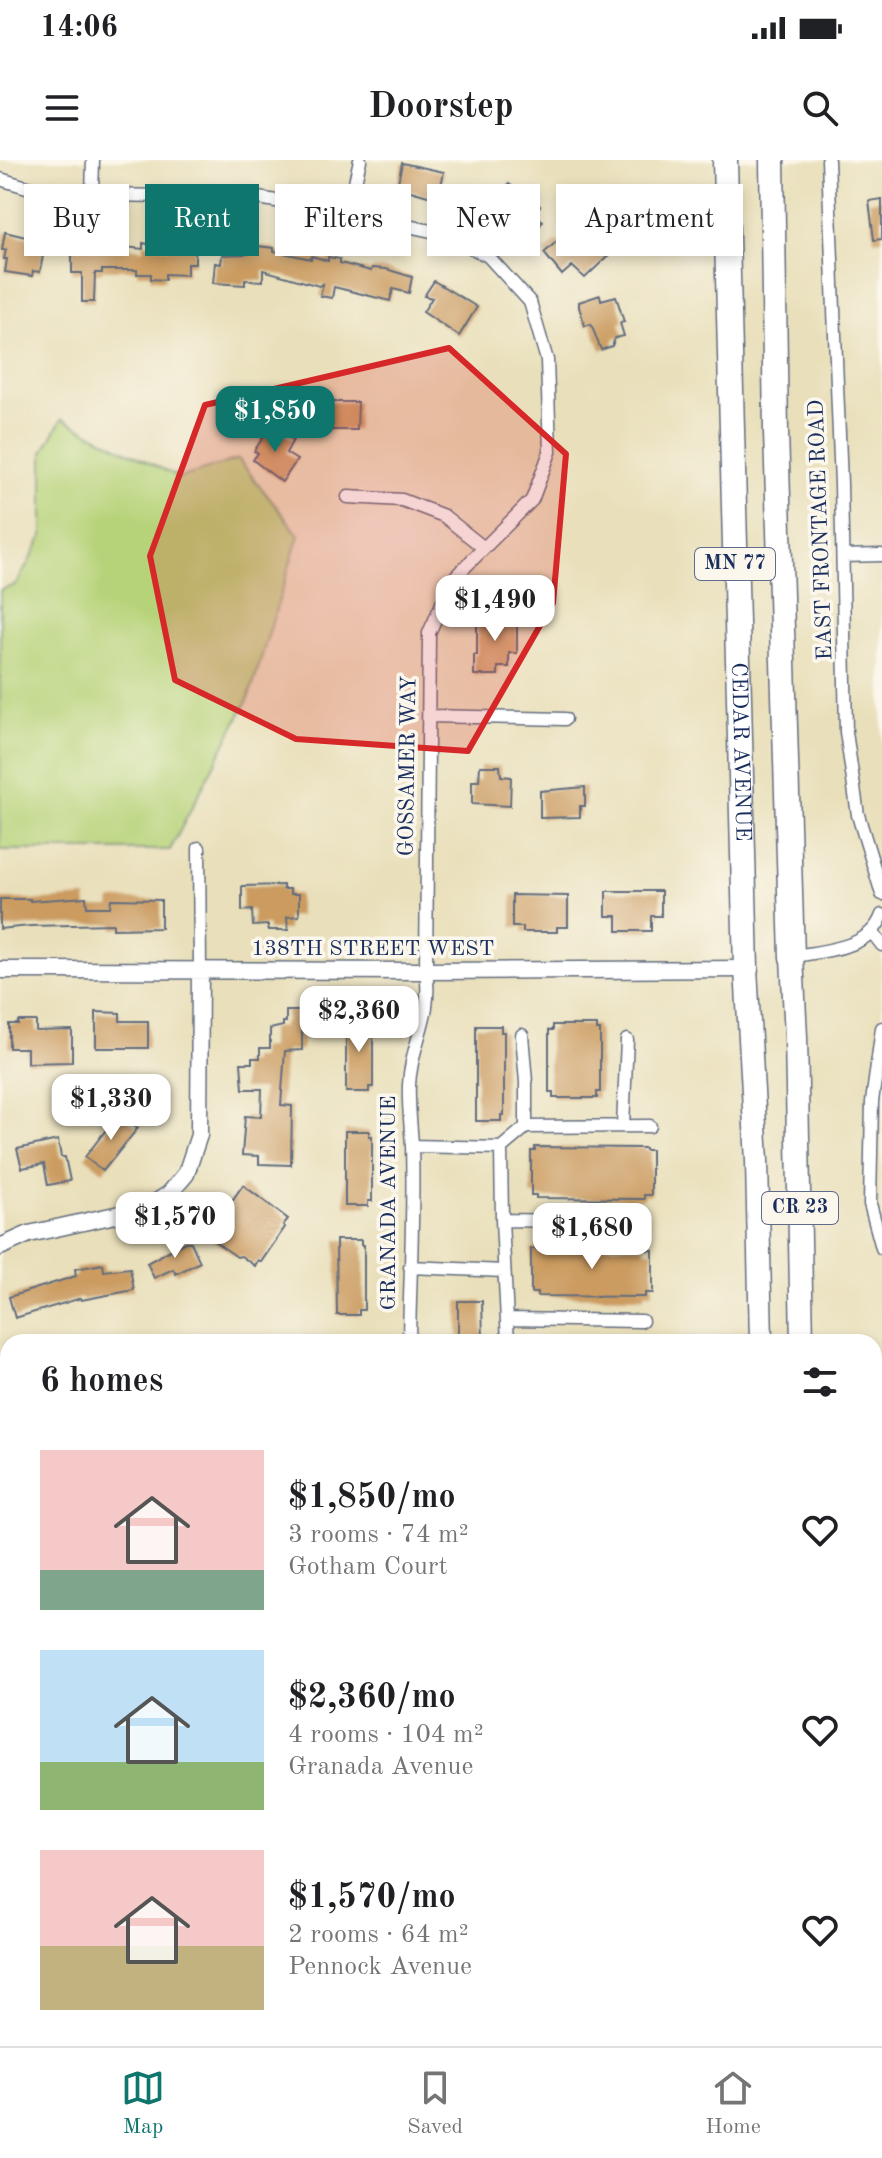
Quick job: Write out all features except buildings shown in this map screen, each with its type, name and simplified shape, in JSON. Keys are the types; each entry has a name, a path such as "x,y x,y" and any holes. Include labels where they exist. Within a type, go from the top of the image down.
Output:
{"highway":[{"name":"CEDAR AVENUE","path":"725,160 746,969 757,1161 761,1334"},
{"name":"CEDAR AVENUE","path":"772,160 776,432 796,1037 802,1334"}],"street":[{"path":"92,184 93,160"},
{"path":"355,184 360,160"},
{"name":"EAST FRONTAGE ROAD","path":"828,160 843,556 846,732 858,815 882,894"},
{"name":"GOSSAMER WAY","path":"0,179 24,186"},
{"name":"GOSSAMER WAY","path":"129,195 252,197 275,201"},
{"name":"GOSSAMER WAY","path":"411,227 445,234 488,256 530,302 547,360 550,452 532,500 453,579 429,633 426,971"},
{"path":"348,497 402,500 444,516 484,548"},
{"path":"843,556 882,555"},
{"path":"429,716 565,719"},
{"path":"0,1247 29,1234 147,1208 169,1194 186,1174 199,1135 199,848"},
{"path":"792,957 867,936 878,926 882,915"},
{"path":"867,936 882,945"},
{"name":"138TH STREET WEST","path":"0,970 746,969"},
{"name":"GRANADA AVENUE","path":"409,1334 412,1146 409,1076 427,1011 429,993 426,971"},
{"path":"882,1028 872,1102 870,1204 882,1248"},
{"path":"522,1035 526,1127"},
{"path":"623,1125 627,1040"},
{"path":"412,1146 501,1148 526,1127 650,1126"},
{"path":"501,1148 508,1334"},
{"path":"502,1220 635,1222"},
{"path":"410,1267 504,1271"},
{"path":"508,1319 642,1321"}],"highlighted area":[{"path":"449,348 566,454 553,603 468,751 296,739 175,680 150,556 205,405"}],"green space":[{"path":"62,419 180,478 238,459 299,535 249,697 170,850 0,850 0,590 16,585 43,536 43,452"}]}
